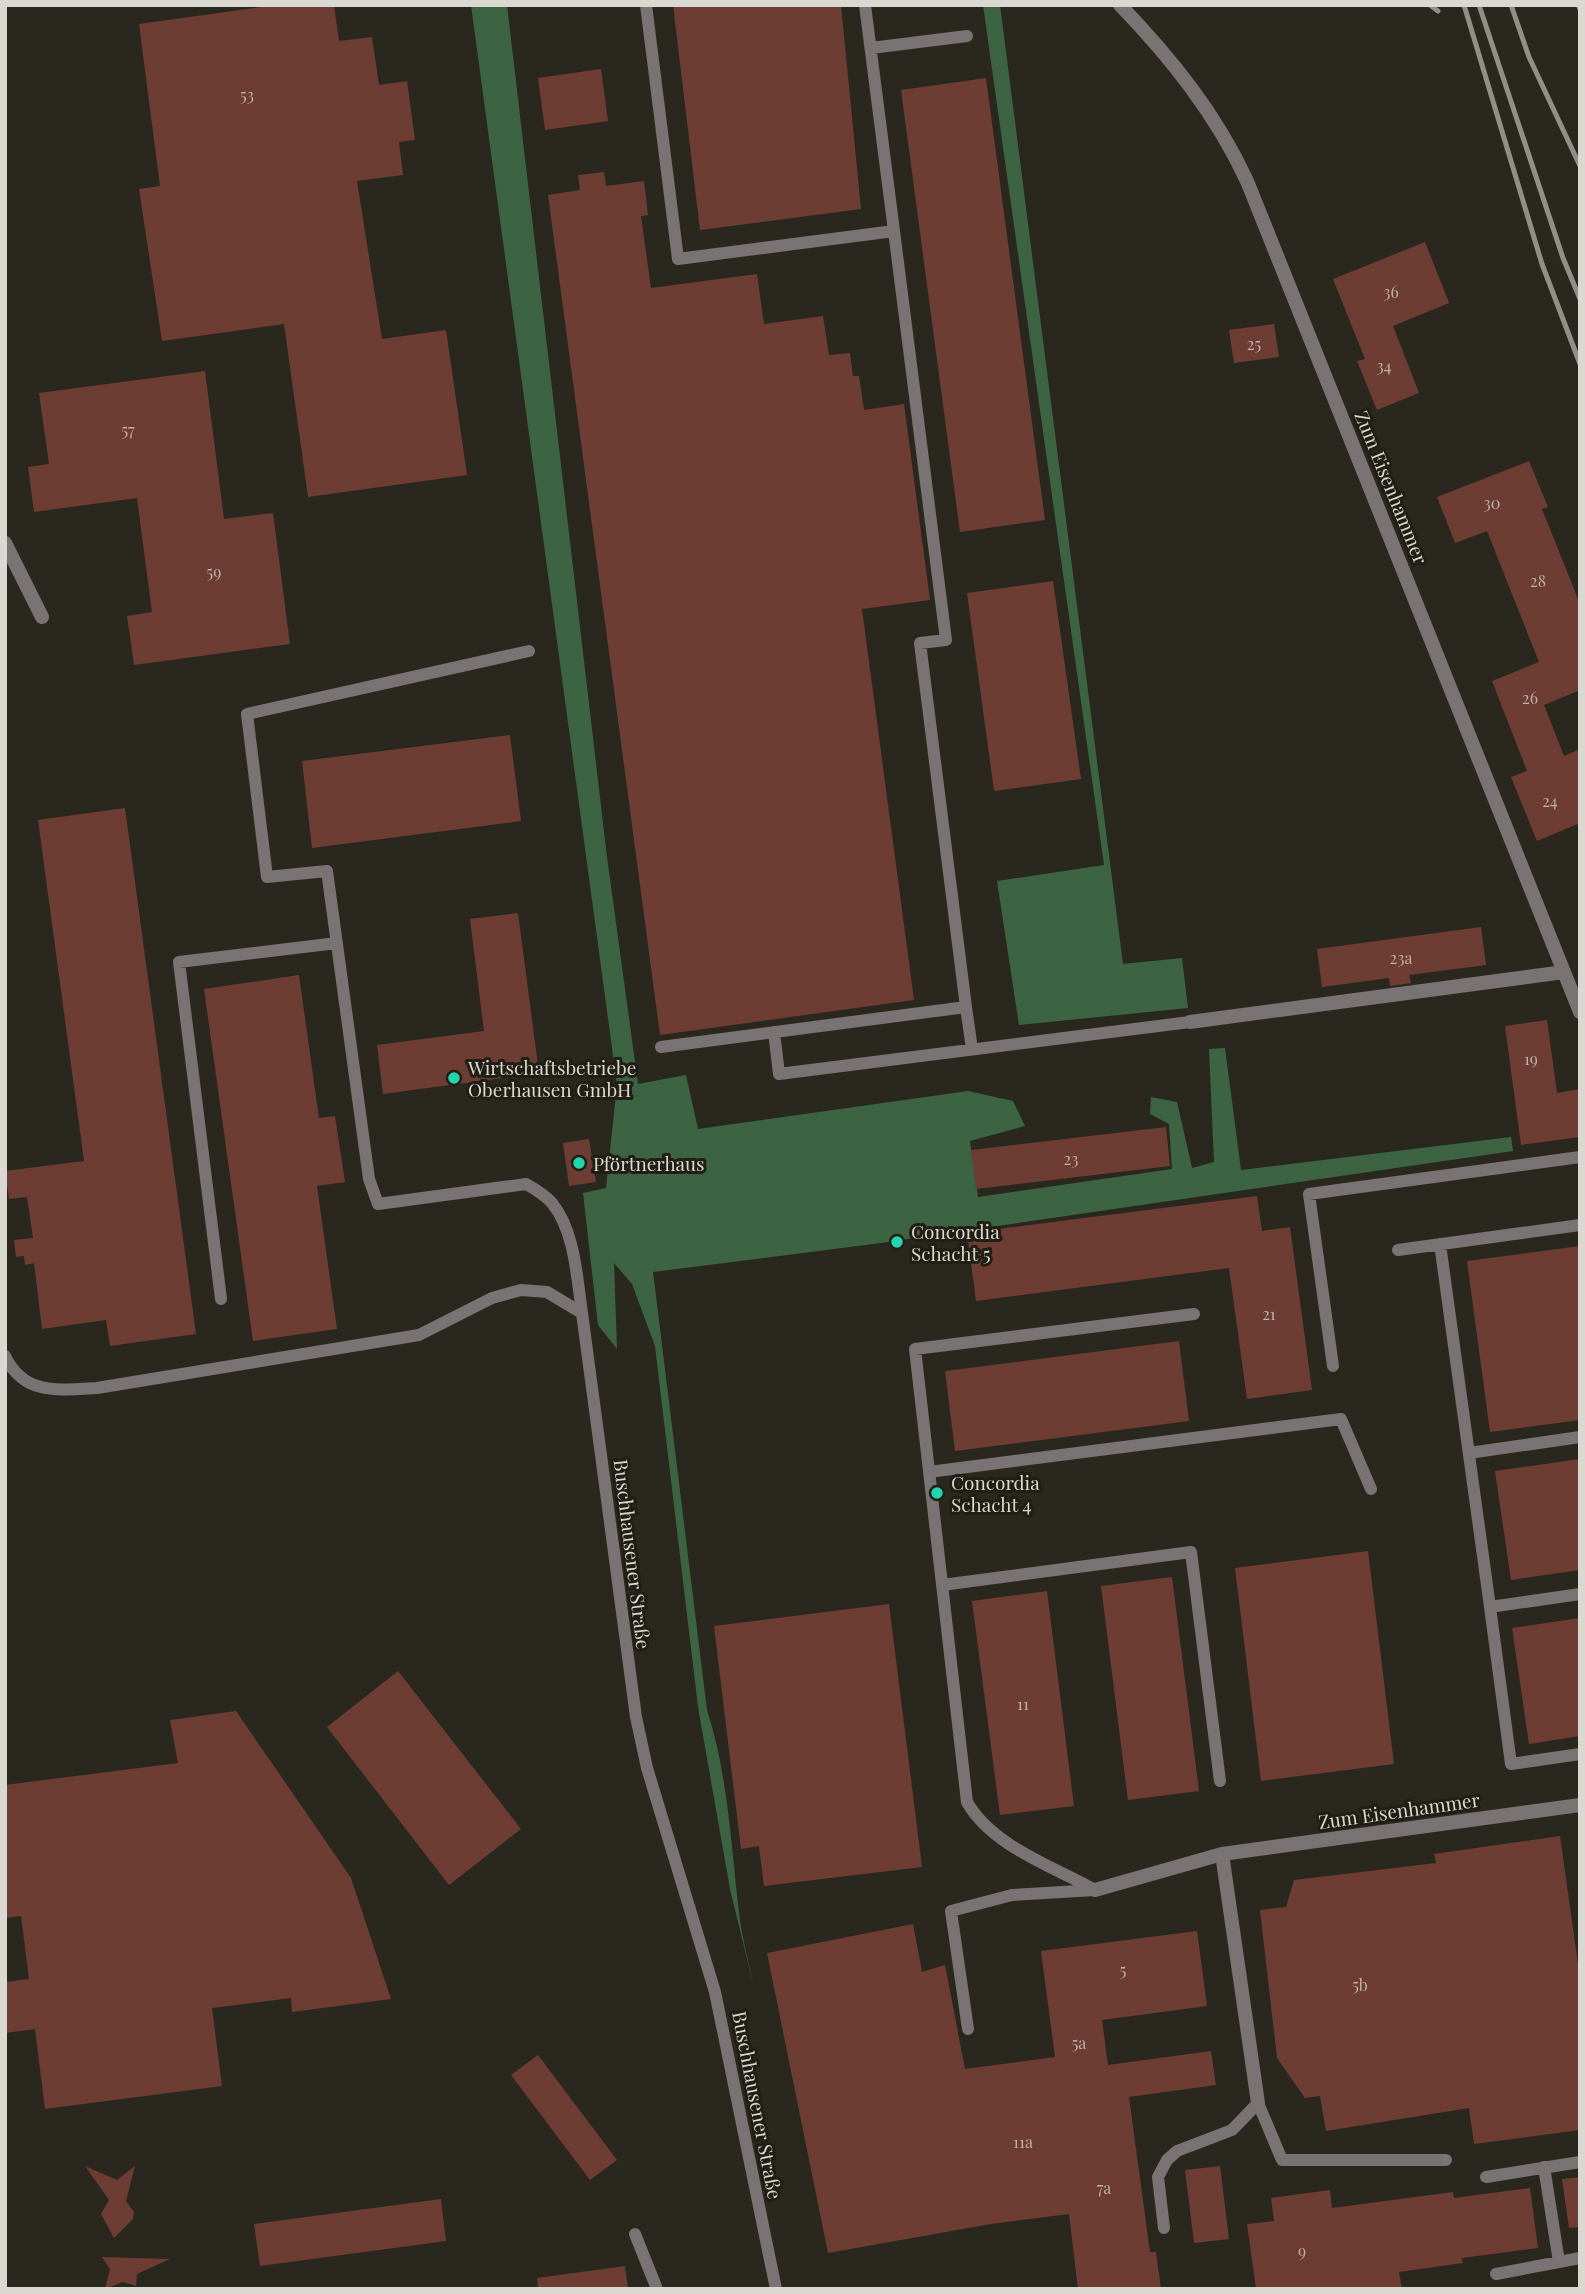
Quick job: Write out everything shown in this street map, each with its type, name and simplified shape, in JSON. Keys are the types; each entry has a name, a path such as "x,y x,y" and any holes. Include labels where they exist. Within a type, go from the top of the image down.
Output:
{"street":[{"name":"Zum Eisenhammer","path":"1120,5 1158,46 1201,100 1247,181 1580,1012"},
{"path":"5,543 42,617"},
{"path":"1190,1022 1564,972"},
{"name":"Zum Eisenhammer","path":"1095,1890 1222,1854 1580,1805"},
{"path":"1222,1854 1258,2103"}],"lane":[{"path":"646,5 678,259 894,231"},
{"path":"865,5 946,640 920,643 972,1049"},
{"path":"871,48 967,36"},
{"path":"221,1299 180,962 337,943 327,871 267,877 247,714 529,651"},
{"name":"Buschhausener Straße","path":"337,943 369,1179 378,1204 526,1184 552,1203 562,1222 575,1266 636,1717 662,1818 715,1992 776,2289"},
{"path":"661,1047 967,1007"},
{"path":"774,1032 779,1074 1190,1022"},
{"path":"1333,1366 1309,1194 1580,1157"},
{"path":"1398,1250 1580,1225"},
{"path":"1440,1244 1511,1764 1580,1754"},
{"path":"5,1356 14,1375 33,1386 63,1390 97,1388 419,1335 492,1298 521,1290 547,1292 568,1301 582,1313"},
{"path":"1095,1890 993,1834 977,1819 967,1802 915,1349 1194,1314"},
{"path":"929,1472 1341,1419 1371,1489"},
{"path":"1469,1453 1580,1437"},
{"path":"942,1585 1191,1552 1220,1781"},
{"path":"1490,1607 1580,1594"},
{"path":"968,2029 951,1912 1012,1895 1095,1890"},
{"path":"1164,2228 1158,2177 1167,2160 1177,2151 1232,2130 1258,2103 1282,2160 1446,2160"},
{"path":"1486,2177 1580,2162"},
{"path":"1544,2167 1559,2262"},
{"path":"635,2234 657,2289"},
{"path":"1496,2274 1580,2258"}],"green space":[{"path":"471,5 507,5 607,857 638,1084 686,1075 698,1129 968,1091 1013,1101 1025,1126 970,1141 978,1197 1172,1169 1169,1124 1150,1114 1151,1097 1177,1102 1192,1168 1214,1162 1209,1049 1225,1048 1241,1170 1511,1137 1513,1151 881,1243 653,1272 707,1710 720,1760 740,1922 754,1987 730,1889 698,1707 655,1346 632,1284 614,1263 617,1349 598,1325 583,1193 606,1188 617,1085"},
{"path":"983,5 1000,5 1123,964 1182,958 1188,1008 1019,1025 997,881 1104,865"}],"building":[{"path":"276,5 334,5 339,41 372,37 379,85 407,81 415,140 399,142 403,175 357,181 382,339 446,330 467,475 308,497 284,324 162,341 139,189 160,186 139,24"},
{"path":"673,5 841,5 861,209 700,230"},
{"path":"601,69 608,121 545,130 538,78"},
{"path":"986,78 1045,520 960,532 901,90"},
{"path":"604,172 606,186 644,181 648,215 641,216 651,288 757,274 764,324 823,316 829,355 850,353 853,376 859,376 864,410 904,404 930,600 862,609 914,1000 660,1035 548,195 580,190 578,175"},
{"path":"1425,242 1449,303 1393,326 1419,393 1377,410 1357,361 1365,359 1333,279"},
{"path":"1274,324 1279,357 1234,363 1229,330"},
{"path":"205,371 224,519 273,513 290,644 134,665 127,616 152,612 137,498 34,512 28,467 49,464 39,393"},
{"path":"1529,461 1548,507 1542,509 1580,604 1580,690 1544,705 1564,756 1580,749 1580,823 1537,841 1511,777 1527,771 1492,681 1539,662 1487,531 1455,543 1437,497"},
{"path":"1053,581 1081,779 994,791 967,593"},
{"path":"510,735 521,821 312,848 302,761"},
{"path":"125,808 196,1334 110,1346 106,1320 42,1329 34,1263 25,1265 24,1256 16,1257 14,1240 33,1238 27,1197 9,1199 5,1171 84,1161 38,820"},
{"path":"518,913 539,1073 383,1094 377,1045 484,1031 470,919"},
{"path":"1481,927 1486,965 1409,975 1411,983 1390,986 1389,978 1322,987 1317,949"},
{"path":"299,975 319,1118 335,1116 345,1182 317,1186 337,1329 253,1341 204,989"},
{"path":"1547,1020 1557,1093 1580,1089 1580,1137 1521,1145 1505,1026"},
{"path":"1166,1127 1170,1166 976,1189 971,1150"},
{"name":"Pförtnerhaus","path":"589,1139 596,1182 569,1186 563,1143"},
{"path":"1257,1196 1262,1231 1290,1227 1312,1390 1247,1399 1229,1268 976,1301 967,1233"},
{"path":"1580,1246 1580,1420 1490,1432 1467,1261"},
{"path":"1179,1341 1189,1421 955,1451 945,1371"},
{"path":"1580,1459 1580,1570 1511,1580 1495,1471"},
{"path":"1368,1551 1394,1764 1261,1781 1235,1568"},
{"path":"1172,1577 1199,1791 1128,1800 1101,1586"},
{"path":"1047,1591 1074,1806 1000,1815 972,1601"},
{"path":"889,1604 922,1867 764,1886 759,1846 741,1849 714,1626"},
{"path":"1580,1618 1580,1736 1529,1744 1512,1628"},
{"path":"398,1671 521,1829 449,1885 327,1727"},
{"path":"236,1711 351,1878 391,1999 292,2012 291,1998 212,2008 222,2086 45,2109 35,2029 5,2033 5,1982 29,1979 21,1916 5,1918 5,1785 178,1763 170,1720"},
{"path":"1560,1836 1580,1978 1580,2130 1474,2144 1469,2108 1326,2131 1320,2096 1305,2098 1277,2058 1260,1910 1286,1907 1294,1880 1436,1863 1434,1854"},
{"path":"913,1924 922,1972 945,1965 965,2069 1055,2057 1041,1951 1197,1931 1207,2006 1102,2020 1108,2065 1211,2051 1216,2085 1129,2097 1150,2252 1156,2252 1161,2289 1078,2289 1069,2214 991,2224 828,2253 767,1953"},
{"path":"538,2055 617,2160 590,2180 511,2075"},
{"path":"85,2166 117,2180 135,2166 126,2201 134,2212 133,2219 114,2238 101,2214 109,2200"},
{"path":"1220,2166 1229,2239 1194,2243 1185,2170"},
{"path":"1580,2177 1580,2227 1569,2228 1562,2179"},
{"path":"1530,2188 1538,2248 1462,2258 1463,2263 1399,2272 1402,2289 1256,2289 1247,2224 1274,2221 1271,2198 1330,2190 1332,2208 1453,2192 1454,2198"},
{"path":"441,2199 446,2241 260,2266 254,2224"},
{"path":"102,2257 170,2259 137,2274 136,2286 123,2282 105,2289 110,2269"},
{"path":"625,2266 628,2289 538,2289 537,2278"}],"railway":[{"path":"1430,5 1438,11"},
{"path":"1464,5 1542,264 1580,364"},
{"path":"1479,5 1563,258 1580,299"},
{"path":"1511,5 1529,57 1580,166"},
{"path":"1578,5 1580,9"}],"place":[{"name":"Wirtschaftsbetriebe Oberhausen GmbH","path":"454,1078"},
{"name":"Pförtnerhaus","path":"579,1163"},
{"name":"Concordia Schacht 5","path":"897,1242"},
{"name":"Concordia Schacht 4","path":"937,1493"}]}
